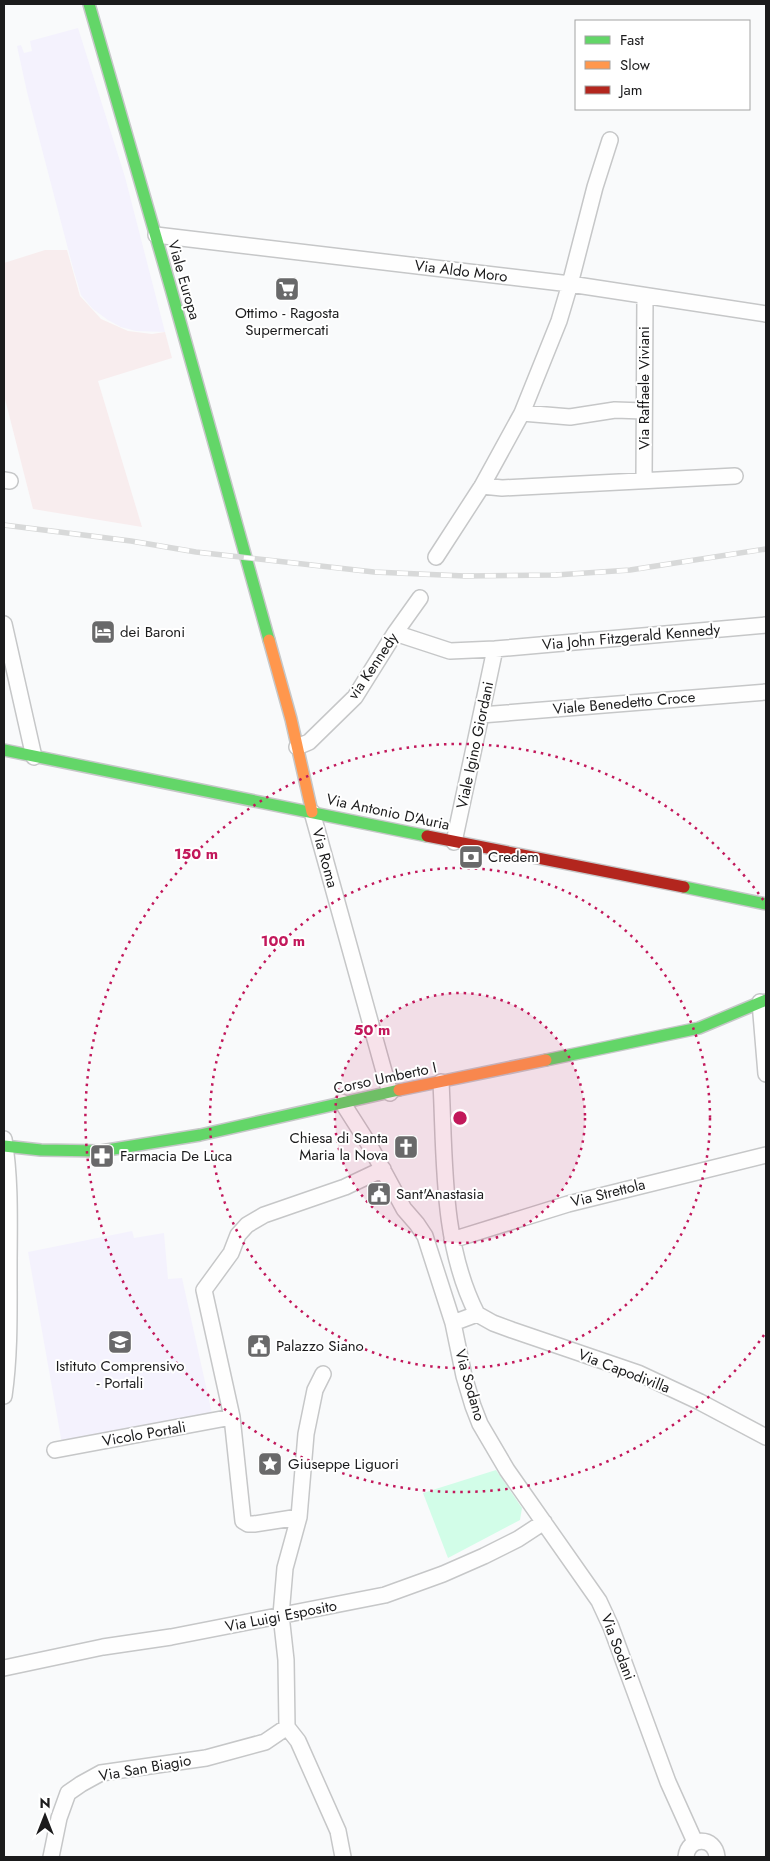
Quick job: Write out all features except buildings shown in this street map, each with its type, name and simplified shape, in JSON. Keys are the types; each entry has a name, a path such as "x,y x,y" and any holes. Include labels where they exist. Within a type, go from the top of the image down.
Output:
{"street":[{"name":"Viale Europa","path":"89,4 156,235 247,564"},
{"path":"436,557 482,486 522,413 559,321 595,187 610,140"},
{"name":"Via Aldo Moro","path":"156,235 570,284 766,314"},
{"name":"Via Raffaele Viviani","path":"644,480 645,296"},
{"path":"522,413 570,417 615,410 644,410"},
{"path":"482,486 502,488 735,476"},
{"name":"Via Roma","path":"247,564 291,719 312,812 390,1093"},
{"name":"via Kennedy","path":"297,747 309,742 355,697 395,633 420,598"},
{"path":"4,624 34,758"},
{"name":"Via John Fitzgerald Kennedy","path":"395,633 450,651 495,649 766,625"},
{"name":"Viale Igino Giordani","path":"454,842 495,649"},
{"name":"Viale Benedetto Croce","path":"481,714 766,692"},
{"name":"Via Antonio D'Auria","path":"4,750 34,758 766,904"},
{"path":"763,1001 766,1074"},
{"name":"Corso Umberto I","path":"4,1144 41,1150 101,1151 200,1135 342,1102 699,1028 763,1001"},
{"path":"441,1082 452,1240 463,1284 477,1314 453,1323"},
{"name":"Via Sodano","path":"342,1102 383,1169 404,1209 425,1236 453,1323 472,1406 493,1448 508,1470"},
{"path":"4,1144 9,1187 9,1326 4,1396"},
{"name":"Via Strettola","path":"452,1240 568,1204 766,1155"},
{"path":"299,1517 254,1524 248,1524 243,1521 232,1418 204,1290 232,1253 238,1235 247,1225 264,1215 345,1187 383,1169"},
{"name":"Via Capodivilla","path":"477,1314 493,1323 512,1330 638,1373 700,1402 766,1437"},
{"path":"323,1374 315,1390 306,1434 299,1517 285,1568 281,1615 286,1660 287,1727 298,1741 338,1830 343,1857"},
{"name":"Vicolo Portali","path":"55,1450 232,1418"},
{"name":"Via Sodani","path":"508,1470 599,1601 611,1627 668,1782 695,1842"},
{"name":"Via Luigi Esposito","path":"4,1668 103,1647 171,1637 385,1595 443,1574 484,1556 518,1539 544,1522"},
{"name":"Via San Biagio","path":"50,1857 59,1818 68,1793 87,1780 101,1773 141,1766 178,1763 214,1756 265,1742 287,1727"},
{"path":"686,1857 688,1849 695,1842 700,1841 710,1843 716,1850 718,1857"}],"shaded area":[{"path":"78,28 125,177 165,332 136,331 121,327 108,320 93,309 81,295 73,268 27,92 17,46 21,45 24,53 32,51 30,41"},
{"path":"45,250 67,250 80,296 101,319 128,331 152,334 165,332 172,358 98,381 142,527 33,509 4,395 4,263"},
{"name":"Istituto Comprensivo - Portali","path":"132,1231 134,1238 164,1233 168,1279 182,1278 213,1418 62,1444 28,1252"}],"green space":[{"path":"496,1470 522,1508 520,1520 448,1558 423,1493"}],"railway":[{"path":"4,525 131,541 196,552 374,572 465,576 556,575 630,570 766,549"}],"traffic: fast":[{"path":"89,4 269,640"},
{"path":"4,750 427,836"},
{"path":"684,887 766,904"},
{"path":"546,1060 699,1028 766,1000"},
{"path":"4,1146 41,1150 101,1151 200,1135 399,1090"}],"traffic: slow":[{"path":"269,640 291,719 312,812"},
{"path":"399,1090 546,1060"}],"traffic: jam":[{"path":"427,836 684,887"}],"place":[{"name":"Ottimo - Ragosta Supermercati","path":"287,289"},
{"name":"dei Baroni","path":"103,632"},
{"name":"Credem","path":"471,857"},
{"name":"Chiesa di Santa Maria la Nova","path":"406,1147"},
{"name":"Farmacia De Luca","path":"102,1156"},
{"name":"Sant'Anastasia","path":"379,1194"},
{"name":"Istituto Comprensivo - Portali","path":"120,1342"},
{"name":"Palazzo Siano","path":"259,1346"},
{"name":"Giuseppe Liguori","path":"270,1464"}]}
